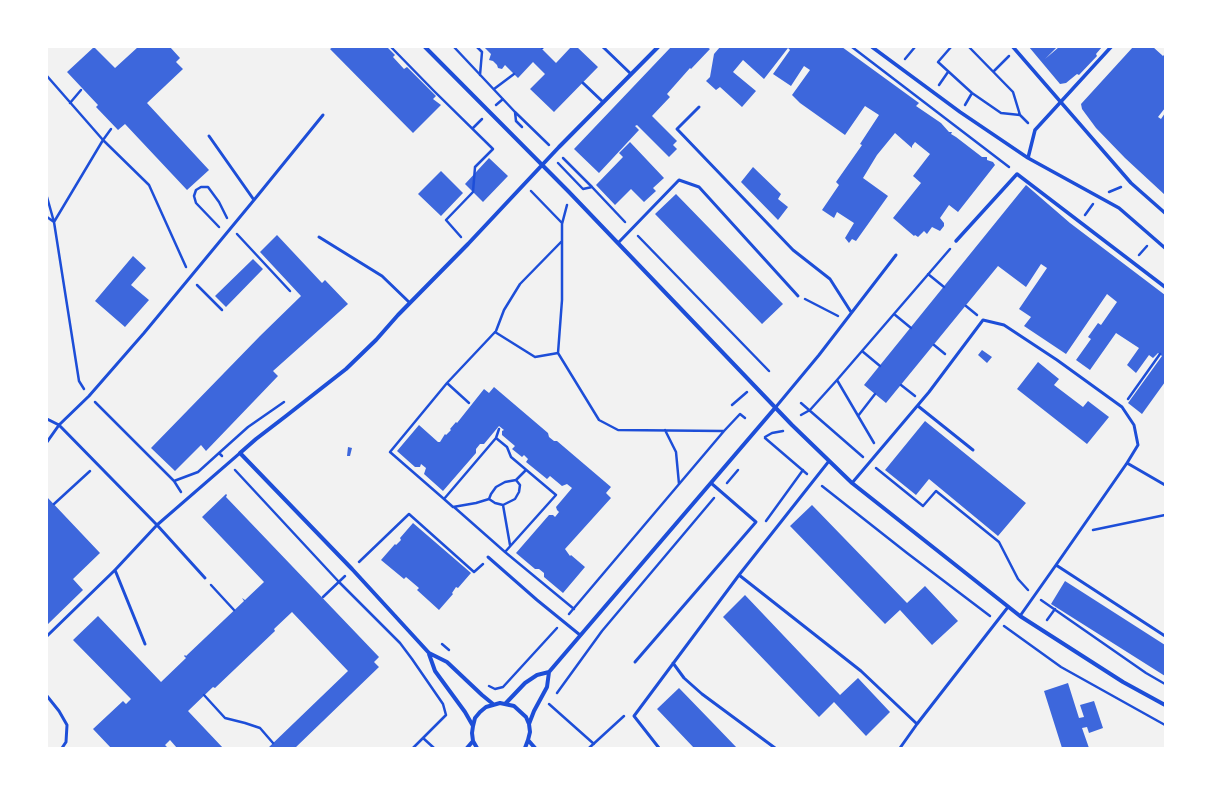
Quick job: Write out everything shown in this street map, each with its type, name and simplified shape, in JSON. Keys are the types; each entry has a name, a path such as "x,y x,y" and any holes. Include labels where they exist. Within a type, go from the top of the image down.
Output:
{"street":[{"path":"425,47 618,243 775,408 852,483 1020,616 1123,682 1165,706"},
{"path":"494,704 482,695 447,662 429,653 352,569 240,453 346,369 376,340 603,102 658,47"},
{"path":"872,47 933,92 1028,158 1119,208 1165,248"},
{"path":"1013,47 1131,183 1165,213"},
{"path":"1028,158 1035,130 1111,47"},
{"path":"956,242 1017,174 1165,287"},
{"path":"529,724 547,687 549,672 775,408"},
{"path":"429,653 435,672 465,712 473,726"},
{"path":"506,704 525,684 537,675 549,672"},
{"path":"477,748 473,741 473,726 475,718 486,707 494,704 506,704 514,706 526,717 530,732 525,748"},
{"path":"528,740 535,748"},
{"path":"467,748 473,741"}],"lane":[{"path":"603,47 631,74"},
{"path":"583,83 603,102"},
{"path":"699,107 677,129 793,250 830,279 851,312"},
{"path":"47,442 60,424 89,396 191,278 323,115"},
{"path":"209,136 254,200"},
{"path":"618,243 679,180 699,188 798,296"},
{"path":"319,236 382,276 410,303"},
{"path":"775,408 814,361 896,255"},
{"path":"852,483 918,406 983,320 1004,325 1057,360 1122,407 1134,424 1138,445 1020,616"},
{"path":"918,406 973,450"},
{"path":"47,419 60,424 157,525 205,578"},
{"path":"47,636 115,570 157,525 240,453"},
{"path":"659,748 634,716 738,575 829,461"},
{"path":"1127,463 1165,485"},
{"path":"635,662 756,522 712,483"},
{"path":"488,557 580,635"},
{"path":"1056,565 1165,636"},
{"path":"115,570 145,644"},
{"path":"738,575 861,671 917,724"},
{"path":"900,748 1008,607"},
{"path":"673,663 684,678 702,694 775,748"},
{"path":"47,696 59,711 67,726 66,742 62,748"}],"path":[{"path":"391,47 494,149 475,167 473,192 446,220 464,239"},
{"path":"454,47 515,112 547,142"},
{"path":"478,47 482,52 480,75"},
{"path":"852,47 1017,174"},
{"path":"898,66 915,47"},
{"path":"950,47 938,62 948,72 972,93 1001,113 1020,115 1013,92 969,47"},
{"path":"994,71 1004,61"},
{"path":"933,92 948,72"},
{"path":"494,90 514,74"},
{"path":"47,76 102,140 149,185 191,278 222,310"},
{"path":"70,103 81,90"},
{"path":"496,106 503,99"},
{"path":"515,112 516,121 524,130"},
{"path":"473,128 482,119"},
{"path":"54,222 102,140 111,129"},
{"path":"562,158 592,187 769,371"},
{"path":"578,183 583,189 592,187"},
{"path":"1080,221 1099,197 1131,183"},
{"path":"531,191 562,224"},
{"path":"47,197 54,222 80,381 89,396 174,481 198,472 248,427 289,399"},
{"path":"567,205 562,224 562,300 558,353 599,420 618,430 724,431"},
{"path":"47,217 54,222"},
{"path":"1133,262 1154,238"},
{"path":"562,241 520,284 504,310 495,332 447,383 390,452 505,552 574,609"},
{"path":"801,415 810,410 837,380 956,242"},
{"path":"928,274 944,287"},
{"path":"798,296 834,314"},
{"path":"894,314 911,328"},
{"path":"495,332 535,357 558,353"},
{"path":"934,345 953,361"},
{"path":"862,352 880,366"},
{"path":"1122,407 1160,354"},
{"path":"837,380 880,452"},
{"path":"447,383 469,403"},
{"path":"901,385 921,402"},
{"path":"732,405 747,391"},
{"path":"858,416 875,394"},
{"path":"801,402 870,463 906,492"},
{"path":"485,682 495,689 504,687 563,622 724,431 740,414 745,418"},
{"path":"444,499 496,438 499,429"},
{"path":"665,430 676,452 679,484"},
{"path":"760,444 772,433 786,431"},
{"path":"496,438 507,447 511,457 556,495 505,552"},
{"path":"765,438 814,480 907,553 1061,667 1165,725"},
{"path":"219,453 338,582 400,643 443,704 446,715 413,748"},
{"path":"54,504 97,464"},
{"path":"557,694 602,631 740,467"},
{"path":"454,507 489,499 496,487 505,482 516,480 526,470"},
{"path":"489,499 495,503 503,505 515,499 520,485 516,480"},
{"path":"503,505 510,546"},
{"path":"323,597 409,514 474,572 488,557"},
{"path":"1079,532 1165,515"},
{"path":"205,578 234,610"},
{"path":"1047,620 1054,609"},
{"path":"442,644 454,654"},
{"path":"204,695 225,718 260,728 273,743"},
{"path":"546,708 553,699"},
{"path":"549,704 594,744"},
{"path":"424,738 434,748"}],"building":[{"path":"94,47 115,68 138,47 170,47 180,58 176,62 183,69 147,103 209,170 187,190 125,124 118,130 96,107 98,105 67,72"},
{"path":"333,47 387,47 395,55 393,57 404,69 407,67 436,96 433,99 441,105 413,133 330,49"},
{"path":"484,47 540,47 556,63 571,47 577,47 598,67 554,112 530,89 545,74 533,62 518,78 505,65 502,69 498,68 493,61 489,60 491,54"},
{"path":"671,47 707,47 710,49 691,69 690,68 667,94 670,97 652,116 677,141 673,145 677,149 669,157 637,125 635,126 639,130 599,173 574,149"},
{"path":"720,47 842,47 919,103 916,106 941,123 949,132 952,132 951,134 982,157 987,157 987,160 993,162 995,165 958,212 949,205 940,218 944,223 944,226 940,231 932,227 927,234 924,231 918,237 915,235 914,236 893,218 921,183 913,176 930,154 915,142 912,148 895,133 877,155 863,178 888,196 856,241 852,239 849,243 845,238 854,223 837,212 834,218 822,210 839,185 836,182 862,145 860,144 879,115 865,106 845,135 800,103 792,95 810,70 804,66 791,86 773,74 790,50 788,48 764,79 743,60 733,72 756,91 742,107 720,87 716,90 706,81 710,77 714,54"},
{"path":"1029,47 1057,47 1045,59 1059,47 1102,47 1096,54 1097,56 1079,75 1077,74 1066,83 1060,84"},
{"path":"1133,47 1153,47 1163,56 1165,54 1165,108 1158,117 1161,119 1165,113 1165,195 1125,158 1096,128 1082,109 1081,104"},
{"path":"630,142 664,178 653,188 656,191 644,202 631,189 615,205 596,185 623,157 619,153"},
{"path":"489,158 508,176 483,202 465,184"},
{"path":"753,167 781,194 778,199 788,207 778,220 741,182"},
{"path":"441,171 463,193 441,216 418,194"},
{"path":"1026,185 1070,223 1165,295 1165,382 1142,414 1128,403 1162,356 1158,353 1153,358 1149,355 1136,373 1127,365 1139,348 1116,333 1090,370 1076,360 1091,339 1088,337 1098,323 1101,325 1117,302 1107,294 1066,354 1024,326 1031,317 1019,309 1047,268 1041,264 1026,287 998,266 886,403 864,385"},
{"path":"676,194 783,304 762,324 655,214"},
{"path":"277,235 322,283 325,280 348,304 273,371 278,376 206,451 201,445 175,471 151,448 301,296 260,252"},
{"path":"133,256 146,268 131,285 149,300 125,327 95,301"},
{"path":"253,259 263,269 226,307 215,296"},
{"path":"982,350 992,357 987,363 978,355"},
{"path":"1038,362 1059,379 1054,385 1083,407 1088,401 1109,417 1087,444 1017,389"},
{"path":"494,387 548,433 549,437 554,441 557,441 611,487 606,493 611,498 565,549 570,556 571,555 585,567 563,593 544,577 544,573 539,569 535,569 516,553 549,515 553,515 555,517 559,512 556,507 572,488 567,484 562,486 550,476 547,479 526,462 528,459 524,455 522,457 512,449 515,446 502,435 502,431 504,430 499,426 484,444 480,444 476,449 476,453 443,491 424,474 426,468 421,464 420,467 415,467 397,451 419,425 438,442 440,442 445,434 446,435 451,430 450,429 456,422 457,423 484,389 489,393"},
{"path":"925,421 1026,503 998,536 929,479 916,495 885,470"},
{"path":"348,447 352,448 350,456 347,456"},
{"path":"226,494 226,497 379,657 374,662 379,667 295,748 268,748 348,671 292,612 274,629 275,631 215,688 213,687 188,711 223,748 177,748 170,740 165,745 168,748 111,748 93,729 123,701 126,704 131,699 73,640 98,616 161,682 186,658 184,656 185,655 186,656 244,601 242,598 245,600 264,582 202,517"},
{"path":"47,497 100,553 73,579 83,590 47,625"},
{"path":"812,505 907,603 925,586 958,621 932,645 900,610 885,624 790,526"},
{"path":"413,523 471,573 458,588 456,587 452,593 453,594 439,610 417,590 419,588 406,577 404,579 381,560 395,544 396,545 401,540 400,538"},
{"path":"1065,581 1165,645 1165,676 1051,604"},
{"path":"745,595 840,695 858,678 890,712 866,736 834,702 819,717 723,617"},
{"path":"1068,683 1079,718 1084,717 1080,705 1094,701 1103,728 1089,733 1087,727 1082,728 1089,748 1062,748 1044,691"},
{"path":"679,688 737,748 694,748 657,709"}]}
